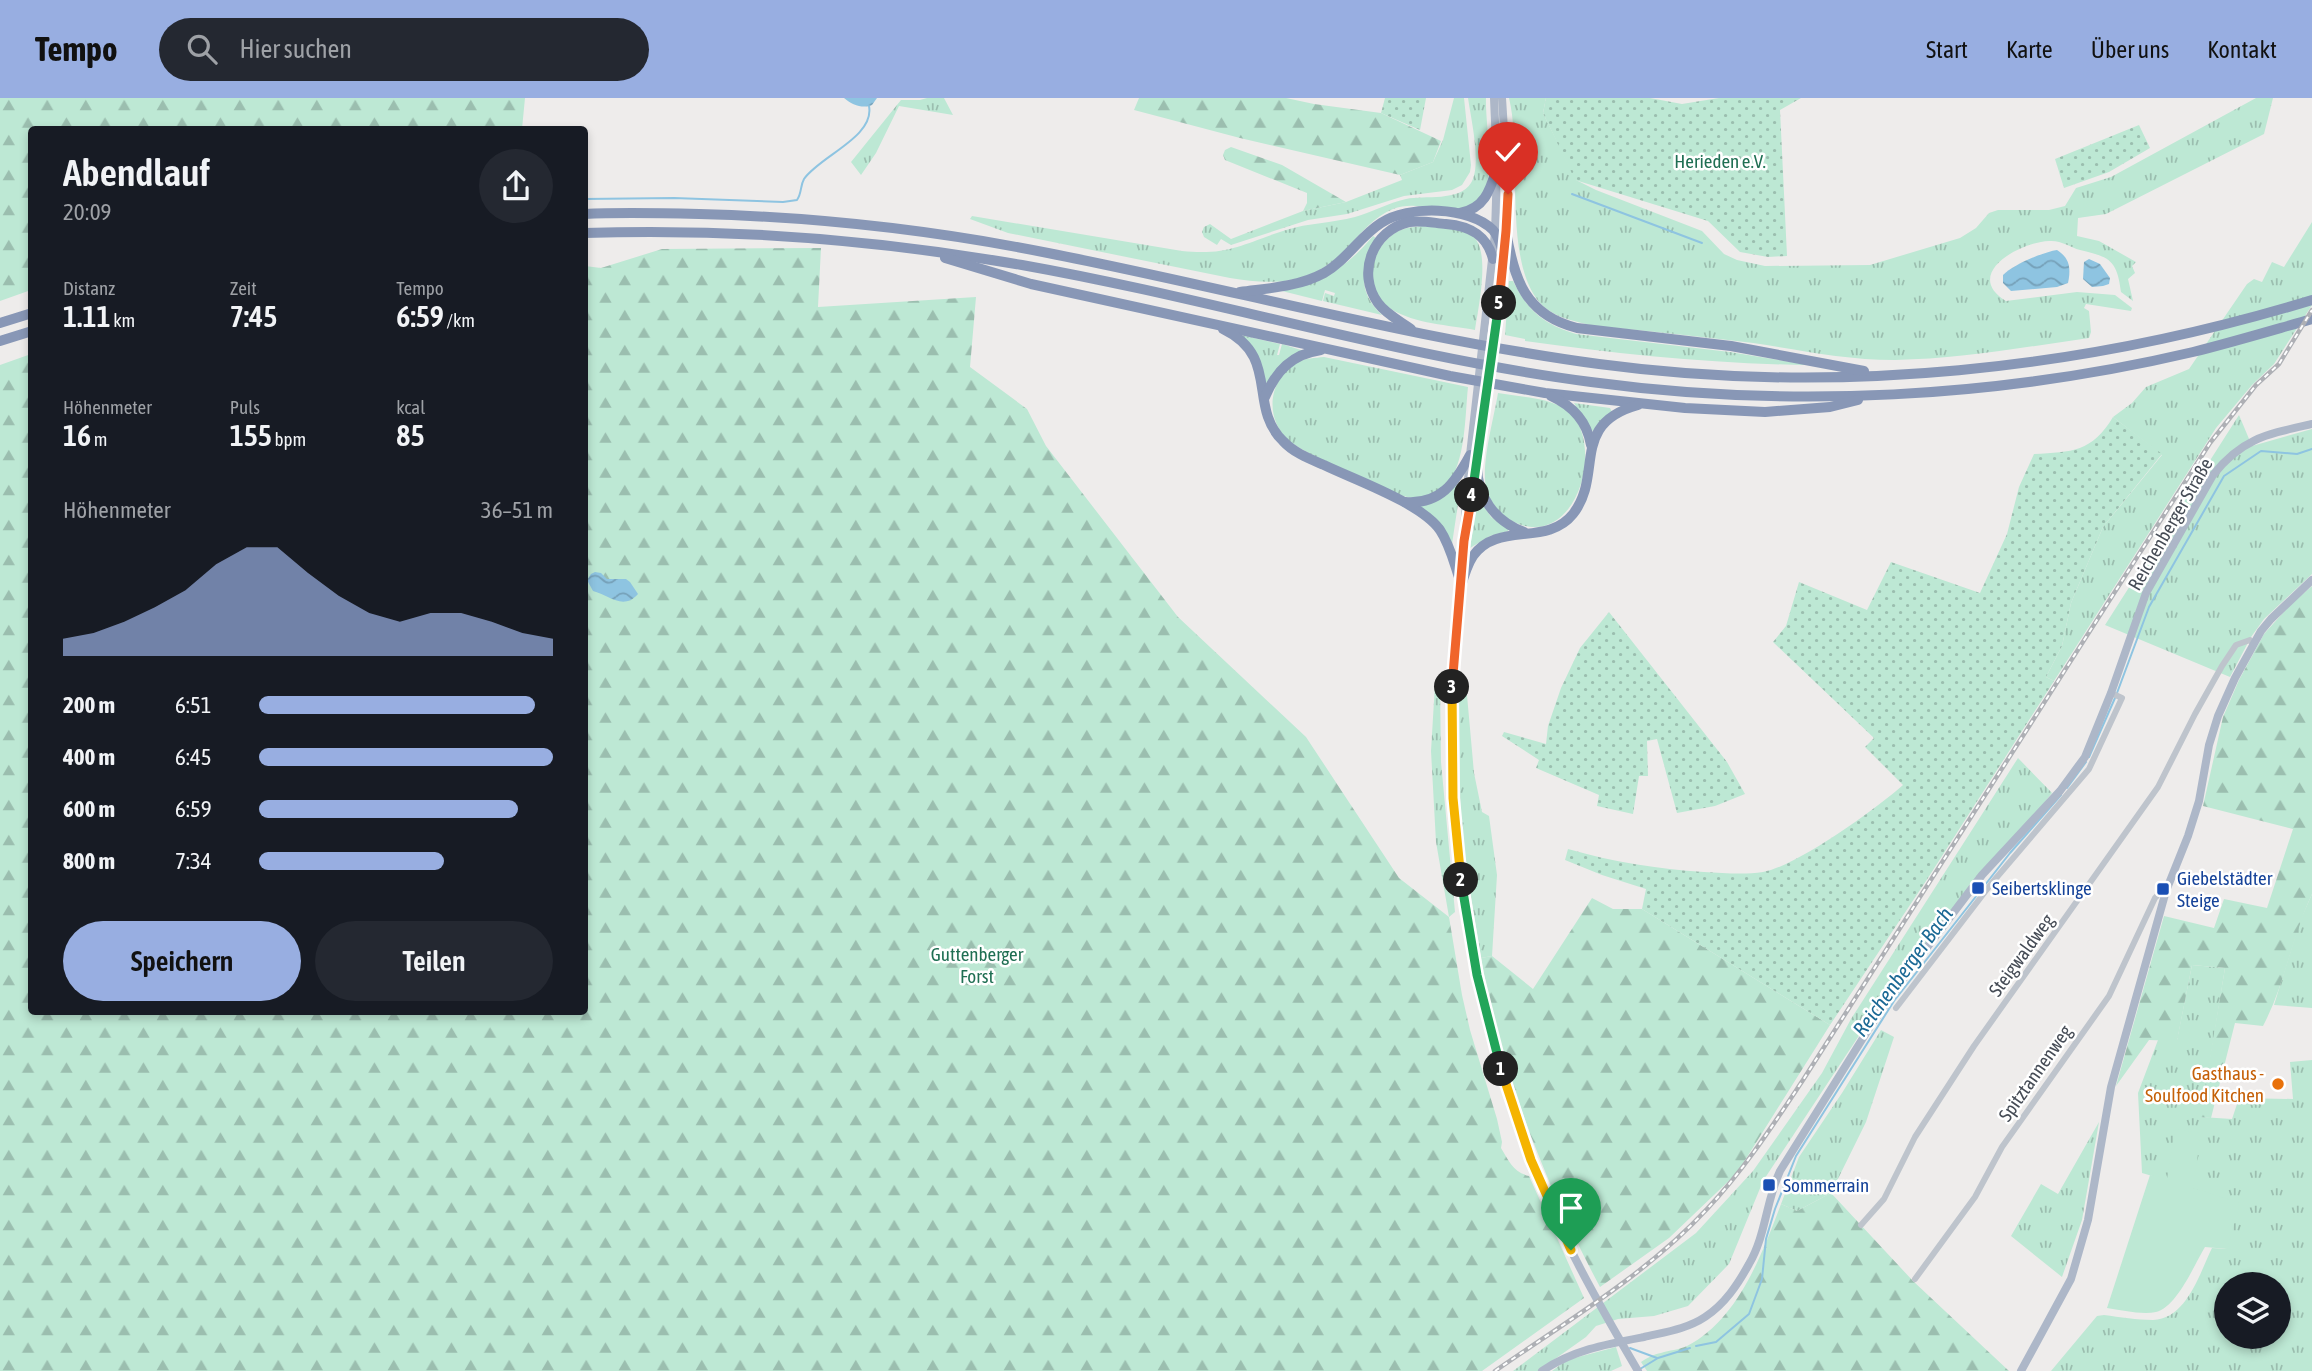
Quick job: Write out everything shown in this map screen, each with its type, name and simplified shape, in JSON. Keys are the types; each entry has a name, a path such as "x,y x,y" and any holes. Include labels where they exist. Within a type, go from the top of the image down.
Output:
{"highway":[{"path":"1456,214 1469,211 1481,203 1490,192 1497,168"},
{"path":"1233,293 1288,285 1316,277 1339,263 1374,229 1396,215 1422,211 1456,214 1476,219 1501,232 1522,289 1539,309 1569,326 1731,346 1882,374"},
{"path":"588,214 760,217 902,230 1046,253 1418,333 1530,354 1641,369 1762,376 1882,374 2029,363 2109,351 2191,333 2312,300"},
{"path":"1418,333 1388,314 1375,299 1370,287 1368,274 1371,254 1383,236 1401,225 1416,221 1460,225 1482,237 1493,259"},
{"path":"1501,232 1504,255"},
{"path":"588,233 756,234 922,250 1068,274 1454,359 1548,376 1714,394 1798,397 1881,395 1969,388 2113,368 2195,351 2312,319"},
{"path":"922,250 1031,284 1451,376 1545,393 1697,409 1765,412 1830,407 1881,395"},
{"path":"0,323 28,314"},
{"path":"1210,323 1237,336 1250,349 1259,367 1270,424 1281,440 1291,449 1422,513 1437,527 1448,544 1460,580"},
{"path":"0,341 28,332"},
{"path":"1265,397 1272,381 1286,364 1306,353 1329,349"},
{"path":"1458,597 1468,565 1482,546 1502,536 1531,534 1559,526 1574,513 1585,489 1591,445 1588,432 1578,415 1565,403 1545,393"},
{"path":"1591,445 1612,417 1629,407 1643,404"},
{"path":"1401,502 1422,502 1442,494 1456,480 1470,455"},
{"path":"1477,465 1479,486 1489,506 1504,522 1531,534"}],"main road":[{"path":"1494,98 1501,232"},
{"path":"1502,98 1508,194 1493,259 1476,396 1454,650 1451,736 1455,831 1473,956 1486,1013 1531,1160 1571,1250 1638,1371"},
{"path":"1464,541 1487,397 1504,255"},
{"name":"Reichenberger Straße","path":"1542,1371 1579,1351 1690,1325 1715,1310 1730,1294 1755,1253 1780,1171 1873,1022 2085,757 2114,695 2146,593 2213,475 2226,458 2245,444 2271,433 2312,424"},
{"path":"2021,1371 2071,1279 2088,1220 2111,1087 2142,971 2199,801 2209,745 2218,716 2253,644 2271,619 2312,580"}],"street":[{"name":"Steigwaldweg","path":"1861,1225 1884,1199 1915,1137 1974,1046 2158,787 2195,714 2236,645 2246,640 2253,644"},
{"name":"Reichenberger Straße","path":"1896,1008 1987,880"},
{"name":"Spitztannenweg","path":"1915,1279 1975,1197 2002,1147 2109,996 2155,898 2171,881"}],"green space":[{"path":"0,98 525,98 522,126 28,126 28,291 0,301"},
{"path":"944,98 953,115 899,106 876,153 861,175 851,162 901,100"},
{"path":"1139,98 1286,98 1381,113 1441,141 1433,162 1400,175 1134,110"},
{"path":"1385,98 1426,98 1420,130 1381,113"},
{"path":"1454,98 1464,98 1471,165 1462,185 1452,190 1404,196 1347,214 1308,220 1231,245 1221,239 1217,245 1204,237 1204,227 1210,224 1231,239 1303,211 1346,202 1402,180 1400,175 1433,162 1443,140"},
{"path":"1468,98 1486,98 1489,148 1487,185 1475,203 1454,209 1404,206 1393,209 1374,221 1322,269 1294,279 1263,282 1230,278 1008,233 970,219 972,216 1182,251 1224,250 1294,228 1355,217 1406,199 1450,195 1466,189 1471,183 1476,165"},
{"path":"1509,98 1546,98 1543,113 1576,180 1702,231 1724,254 1737,260 1765,266 1870,265 1960,238 1976,228 1989,213 1998,210 2049,210 2065,206 2076,188 2111,177 2256,98 2273,98 2264,134 2106,214 2078,218 2077,236 2099,241 2136,262 2132,266 2135,273 2128,279 2133,301 2121,292 2114,266 2105,258 2058,242 2037,243 2011,253 1993,270 1990,280 1994,291 2006,301 2077,292 2115,295 2132,308 2131,311 2086,304 2084,308 2089,311 2091,332 2089,338 1968,355 1877,360 1597,326 1565,318 1548,310 1529,285 1517,235 1513,121"},
{"name":"Herieden e.V.","path":"1546,98 1650,98 1682,104 1719,98 1801,98 1780,110 1787,256 1768,257 1740,252 1708,221 1575,180 1543,113"},
{"path":"2139,125 2150,148 2109,172 2064,188 2055,159"},
{"path":"1231,147 1282,165 1346,202 1303,211 1307,203 1307,193 1225,160 1225,150"},
{"path":"2312,222 2312,305 2274,364 2252,385 2216,428 2054,681 2046,677 2062,646 2071,603 2103,527 2162,455 2113,417 2132,403 2146,387 2189,369 2247,284 2254,279 2262,282 2272,262 2284,267"},
{"path":"1422,226 1460,230 1471,235 1477,242 1481,252 1482,279 1475,330 1421,321 1400,314 1382,300 1376,290 1373,267 1382,245 1390,236 1401,230"},
{"path":"1373,236 1376,238 1365,269 1365,287 1373,305 1382,315 1323,301 1325,293 1334,296 1335,293 1325,290 1322,301 1282,291 1310,283 1333,272 1353,257"},
{"name":"Guttenberger Forst","path":"821,248 818,307 976,297 970,367 1027,409 1046,446 1178,617 1306,737 1399,878 1449,917 1462,995 1497,1119 1501,1148 1515,1169 1529,1176 1584,1298 1482,1371 0,1371 0,365 28,355 28,1015 588,1015 588,266 601,268 662,249"},
{"path":"1509,281 1513,281 1525,301 1538,315 1554,326 1576,334 1730,352 1809,365 1666,358 1525,341 1505,335"},
{"path":"1241,335 1280,344 1277,355 1282,344 1304,351 1266,383 1250,345"},
{"path":"1324,357 1468,387 1461,452 1453,476 1446,485 1426,496 1403,496 1328,463 1287,439 1275,420 1273,398 1276,387 1288,369 1298,362"},
{"path":"1498,393 1558,405 1578,424 1584,444 1585,467 1579,489 1568,509 1553,522 1533,527 1510,520 1498,511 1489,498 1485,466"},
{"path":"1574,403 1610,408 1612,412 1591,431"},
{"path":"2239,415 2252,446 2312,429 2312,574 2264,619 2251,637 2230,677 2105,625"},
{"path":"2113,417 2162,454 2103,527 2071,603 2062,646 2046,677 2054,681 1830,1025 1642,909 1646,889 1565,860 1568,849 1670,869 1734,874 1763,872 1778,868 1815,848 1891,795 1903,785 1865,747 1874,738 1773,642 1786,626 1799,582 1867,610 1891,562 1980,593 2007,534 2019,487 2034,454 2070,451 2089,444"},
{"path":"1461,484 1452,544 1414,506 1438,500"},
{"path":"1479,499 1491,517 1508,531 1490,536 1470,548 1477,500"},
{"path":"2312,586 2312,894 2263,1026 2235,1023 2211,1118 2200,1117 2225,968 2192,965 2177,1041 2149,1040 2116,1086 2164,916 2214,928 2224,899 2267,908 2293,829 2203,806 2223,717 2239,680 2264,634 2291,604"},
{"path":"1609,612 1727,762 1745,794 1715,806 1677,813 1657,739 1647,741 1648,776 1639,776 1633,814 1597,806 1599,795 1536,768 1539,760 1502,736 1504,732 1546,744 1548,726 1561,688 1580,648"},
{"path":"1435,684 1440,684 1441,762 1455,912 1449,917 1436,842 1431,751"},
{"path":"1458,684 1466,684 1474,773 1482,812 1489,816 1497,875 1492,956 1481,958 1461,835"},
{"path":"2018,758 2052,793 1866,1025 1763,1181 1729,1264 1688,1306 1654,1316 1618,1319 1596,1326 1586,1337 1538,1371 1513,1371 1696,1233 1753,1171 1822,1073 1851,1019"},
{"path":"2312,894 2312,1008 2274,1005 2300,921"},
{"path":"1592,898 1613,909 1642,909 1830,1025 1737,1173 1669,1238 1600,1287 1561,1208 1513,1086 1481,958 1492,956 1533,989"},
{"path":"2192,965 2225,968 2201,1117 2232,1119 2239,1098 2293,1099 2290,1062 2312,1060 2312,1371 2051,1371 2097,1316 2153,1320 2165,1318 2175,1312 2191,1293 2212,1248 2227,1249 2193,1188 2142,1173 2138,1093 2158,1040 2177,1040"},
{"path":"1881,1030 1894,1037 1866,1122 1831,1193 1797,1211 1781,1204 1799,1157"},
{"path":"2099,1122 2082,1220 2062,1277 2011,1236 2041,1184 2058,1194"},
{"path":"2175,1129 2201,1133 2193,1188 2240,1203 2227,1249 2205,1247 2178,1294 2164,1309 2144,1313 2107,1308 2150,1175 2167,1179"},
{"path":"1831,1193 1913,1281 2009,1371 1647,1371 1641,1362 1656,1354 1687,1346 1721,1320 1746,1284 1781,1204 1797,1211"},
{"path":"1616,1347 1622,1366 1611,1371 1552,1371 1567,1360"}],"water":[{"path":"844,98 877,98 872,105 865,107"},
{"path":"2057,250 2068,264 2068,283 2057,287 2011,291 2003,283 2003,275 2014,267 2036,256"},
{"path":"2089,259 2100,264 2110,278 2109,284 2092,287 2083,279 2084,262"},
{"path":"601,573 607,579 626,579 638,594 621,602 593,591 588,582 591,574"}],"waterway":[{"path":"588,199 797,200 804,179 864,127 869,117 869,106"},
{"path":"1572,194 1702,243"},
{"name":"Reichenberger Bach","path":"2117,693 2149,607 2224,476 2261,451 2297,454 2312,449"},
{"name":"Reichenberger Bach","path":"2089,757 2115,698"},
{"name":"Reichenberger Bach","path":"2067,788 2086,762"},
{"name":"Reichenberger Bach","path":"1696,1346 1716,1342 1749,1314 1762,1279 1766,1239 1796,1156 1894,1001 2010,853 2061,795"},
{"path":"1630,1348 1657,1358"},
{"name":"Reichenberger Bach","path":"1640,1369 1658,1358 1690,1348"}],"railway":[{"path":"1495,1371 1606,1296 1659,1255 1707,1209 1746,1163 1803,1080 2210,443 2256,385 2279,364 2312,310"}],"place":[{"name":"Seibertsklinge","path":"1978,888"},
{"name":"Giebelstädter Steige","path":"2163,889"},
{"name":"Gasthaus - Soulfood Kitchen","path":"2278,1084"},
{"name":"Sommerrain","path":"1769,1185"}],"route":[{"path":"1508,194 1496,329 1464,541 1455,623 1451,706 1453,798 1466,916 1486,1013 1531,1160 1571,1250"}]}
